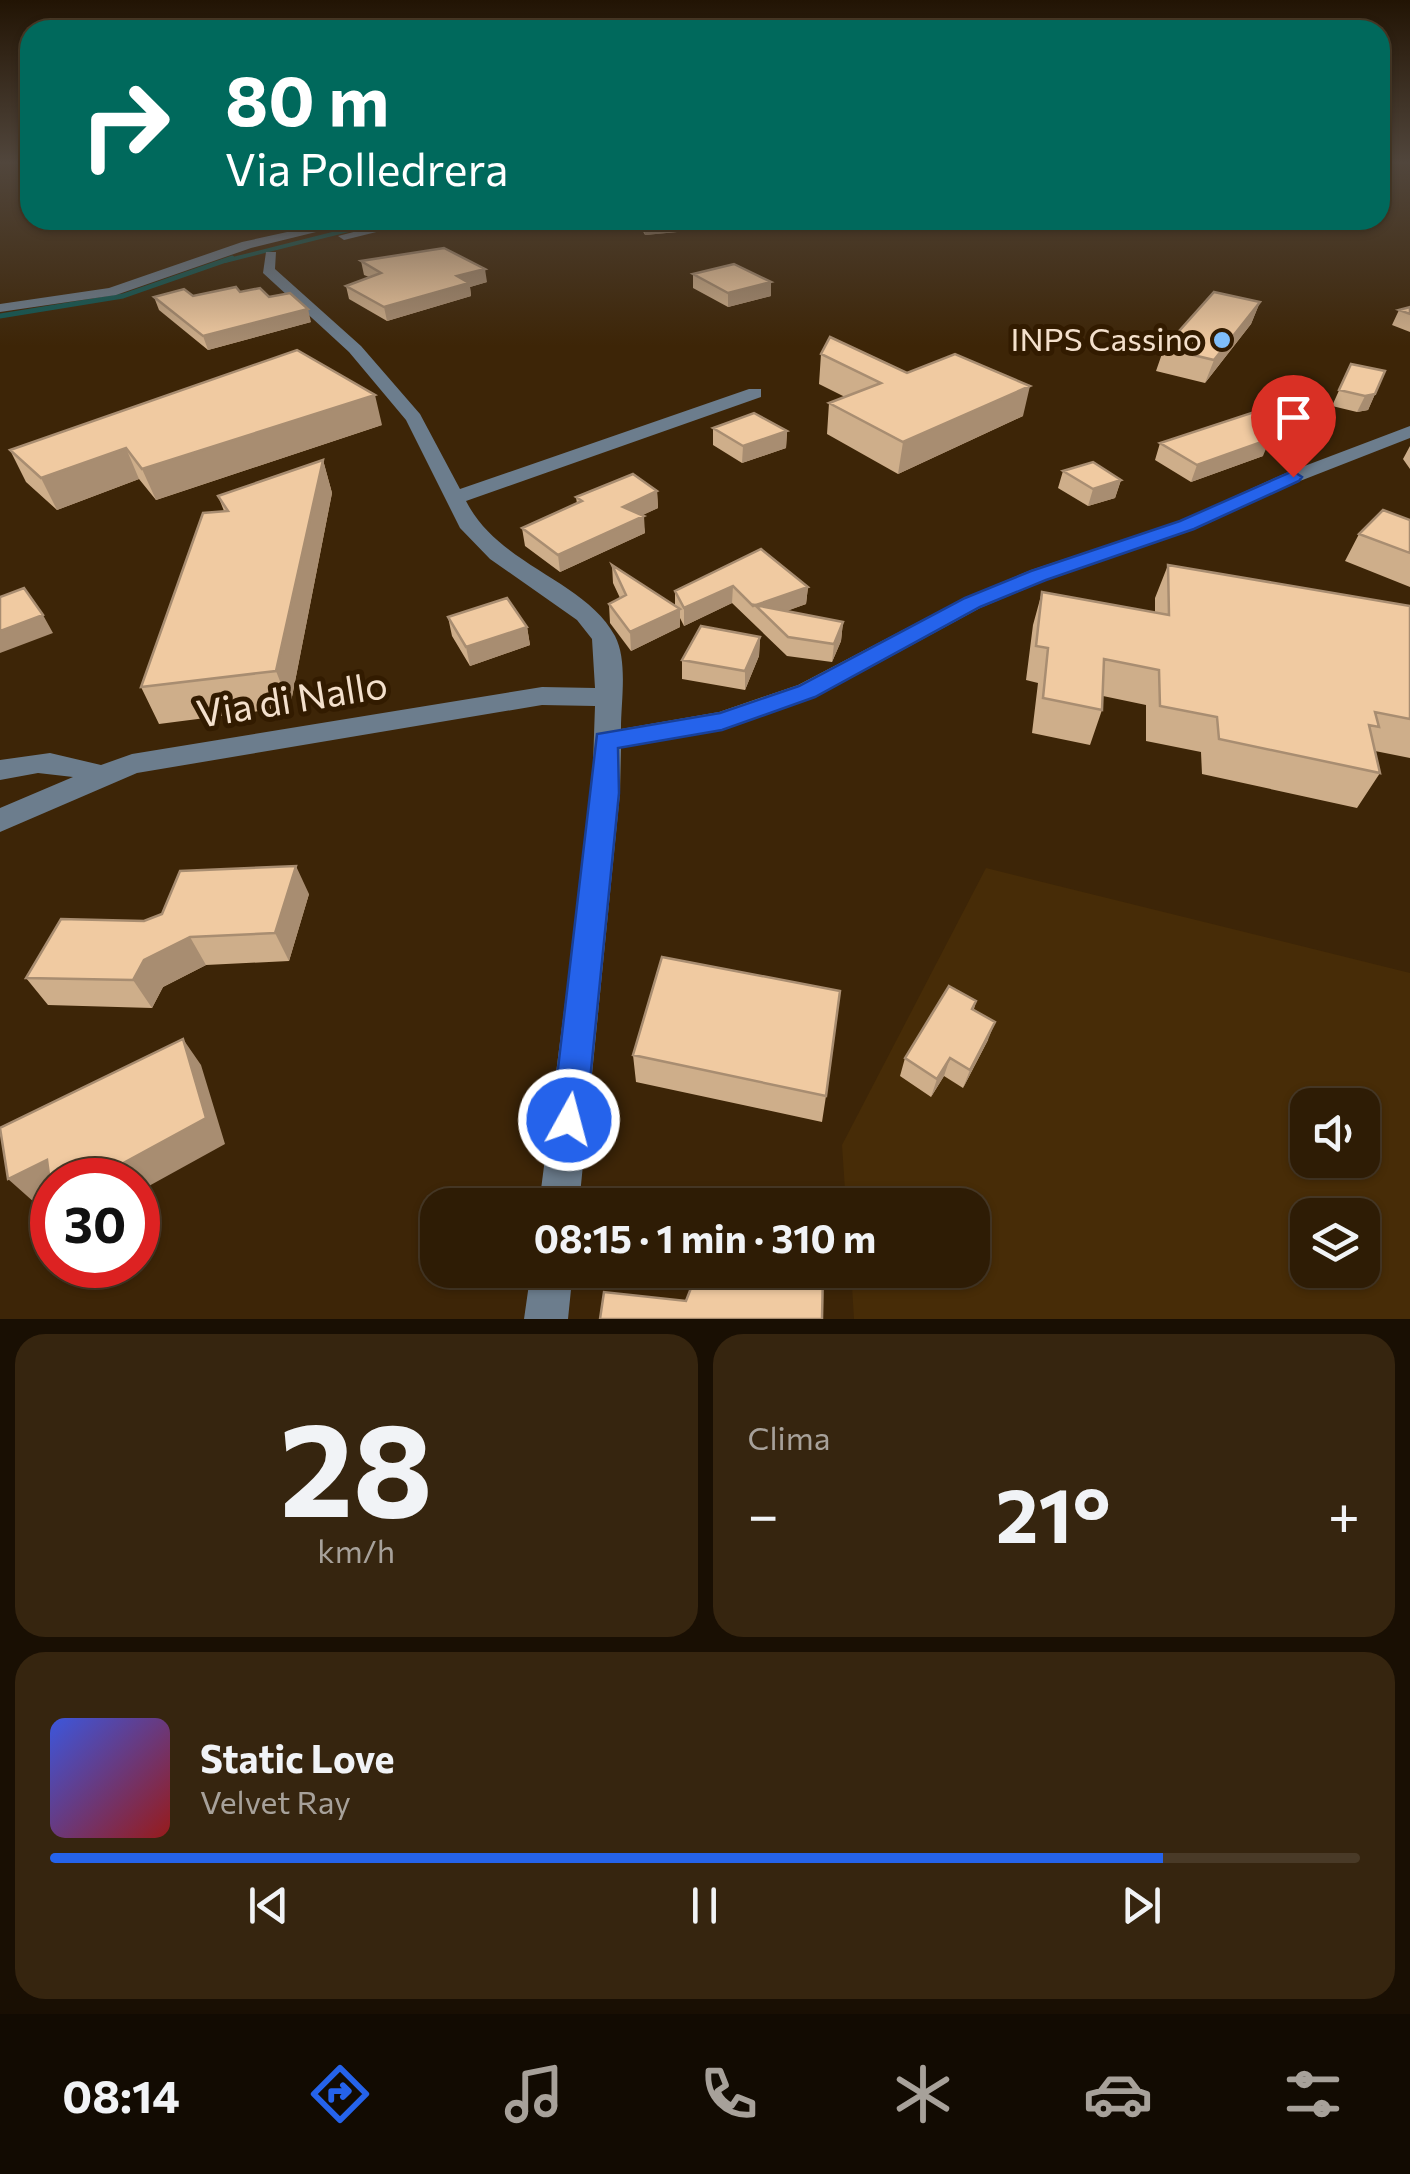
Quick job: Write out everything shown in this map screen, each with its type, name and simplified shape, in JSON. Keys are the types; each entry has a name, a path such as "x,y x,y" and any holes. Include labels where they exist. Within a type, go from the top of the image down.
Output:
{"street":[{"path":"0,308 110,292 326,230"},
{"path":"258,250 366,230"},
{"path":"258,250 278,282 336,330 414,418 467,524 489,546 585,614 604,638 609,662 606,793 561,1188"},
{"path":"452,499 756,393"},
{"path":"606,741 722,721 807,692 972,603 1187,525 1293,477 1410,432"},
{"name":"Via di Nallo","path":"0,820 132,764 542,696 606,697"},
{"path":"0,770 22,763 74,764 98,776"},
{"path":"546,1319 550,1288"}],"shaded area":[{"path":"986,868 1410,973 1410,1319 854,1319 852,1288 990,1288 990,1188 845,1188 842,1145"}],"building":[{"path":"444,248 485,269 457,276 469,283 384,307 346,286 381,273 361,261"},
{"path":"734,264 771,282 728,293 693,274"},
{"path":"236,287 240,292 260,288 269,297 290,293 308,309 203,336 154,297 184,289 193,296"},
{"path":"1214,292 1260,302 1214,360 1164,348"},
{"path":"830,337 907,373 955,354 1030,386 903,442 829,403 881,383 821,354"},
{"path":"297,350 375,395 142,469 126,448 41,478 10,450"},
{"path":"1351,364 1385,371 1375,394 1365,396 1339,390"},
{"path":"1285,402 1270,439 1197,465 1160,443"},
{"path":"754,413 787,431 743,446 713,428"},
{"path":"323,460 276,671 141,687 203,513 228,511 218,496"},
{"path":"1093,462 1121,480 1093,489 1063,471"},
{"path":"633,474 657,491 623,507 644,516 558,555 522,528 582,501 576,497"},
{"path":"1383,510 1410,520 1410,553 1359,534"},
{"path":"761,549 808,587 753,606 733,586 684,608 675,591"},
{"path":"612,565 680,609 630,632 609,604 626,595"},
{"path":"1168,565 1410,606 1410,719 1375,712 1379,727 1369,725 1380,773 1219,739 1217,717 1160,706 1159,670 1104,659 1102,710 1043,698 1048,648 1036,646 1042,592 1169,615"},
{"path":"24,588 43,615 0,631 0,597"},
{"path":"507,598 527,627 466,647 448,617"},
{"path":"755,605 843,622 834,644 788,637"},
{"path":"701,626 760,637 745,671 682,660"},
{"path":"296,866 275,933 190,937 144,960 133,980 26,978 61,919 144,921 162,914 180,871"},
{"path":"662,957 840,991 826,1096 633,1055"},
{"path":"949,986 976,1001 972,1009 995,1022 970,1070 950,1058 937,1079 905,1058"},
{"path":"183,1039 206,1118 132,1158 30,1158 30,1168 8,1179 0,1128"},
{"path":"691,1288 823,1288 822,1319 600,1319 604,1292 686,1301"}],"waterway":[{"path":"225,261 348,230"},
{"path":"0,316 123,296 232,258"}],"place":[{"name":"INPS Cassino","path":"1222,340"}],"route":[{"path":"569,1120 606,793 606,741 722,721 807,692 972,603 1187,525 1293,477"}]}
